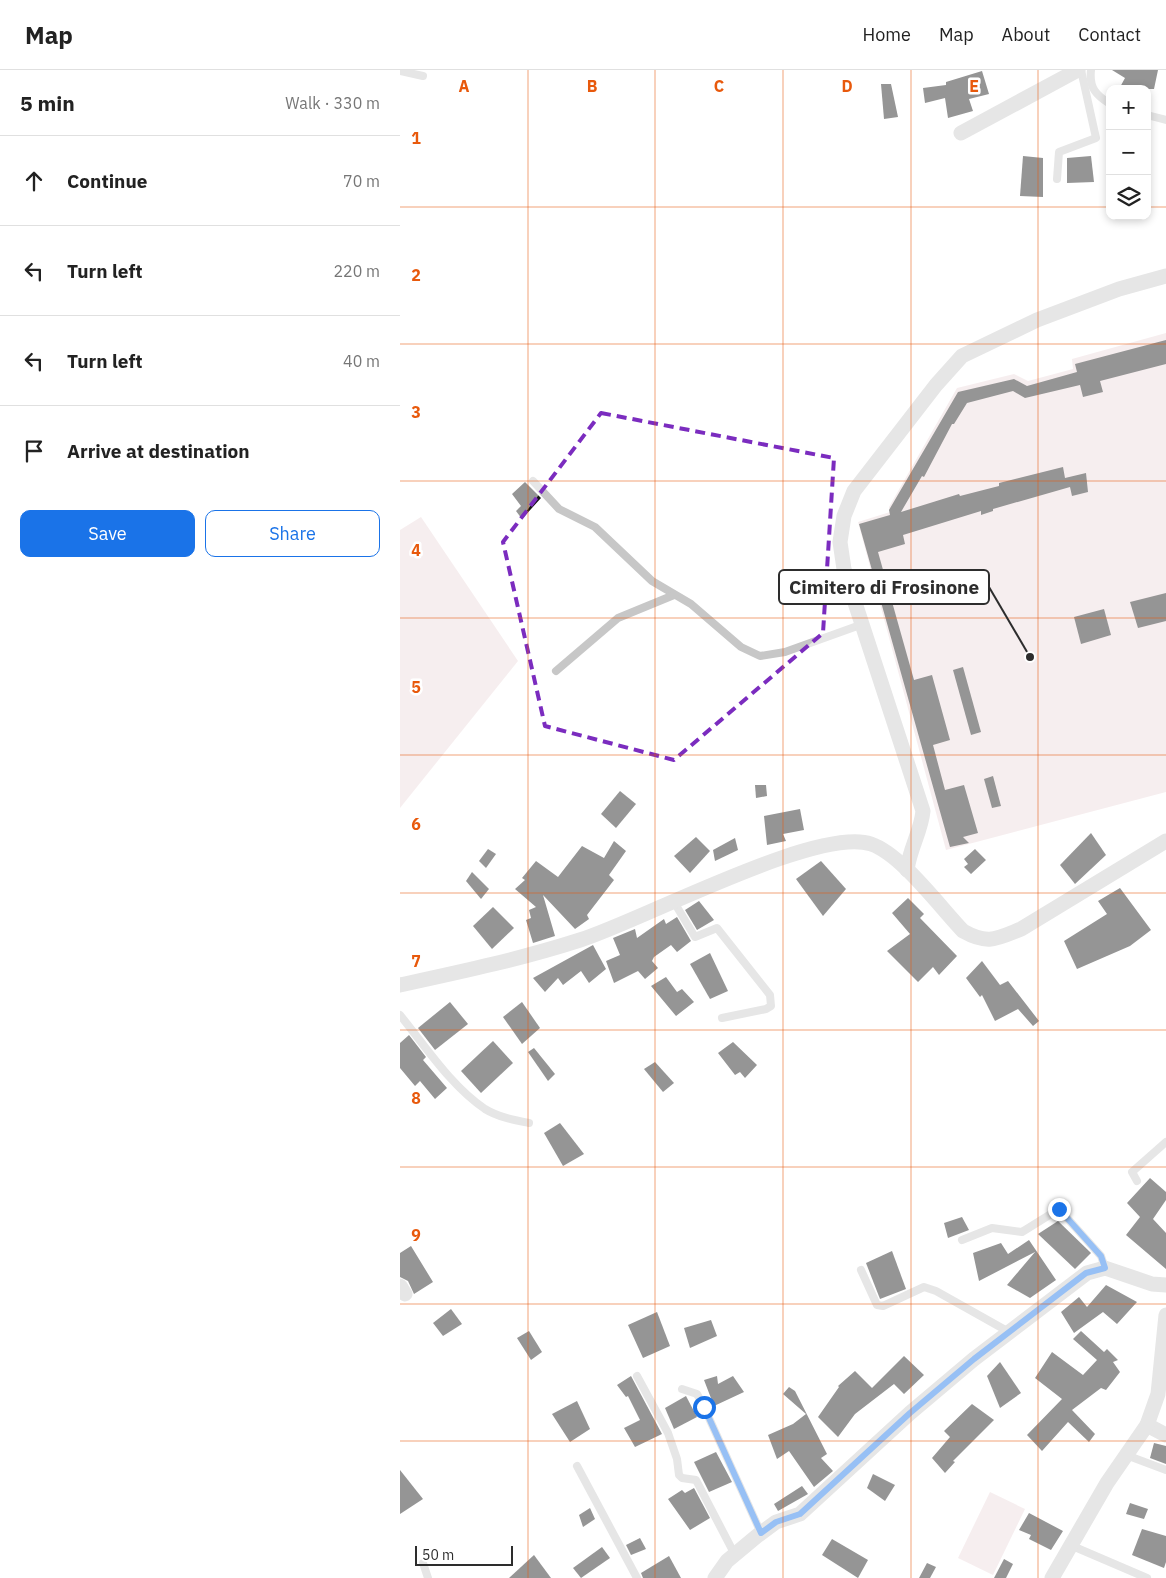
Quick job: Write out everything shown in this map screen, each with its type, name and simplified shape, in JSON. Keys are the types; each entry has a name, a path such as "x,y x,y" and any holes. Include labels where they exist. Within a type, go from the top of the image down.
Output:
{"street":[{"path":"961,133 1078,70"},
{"path":"907,870 913,842 922,827 923,811 844,569 840,542 844,516 854,492 936,385 962,356 1037,320 1119,289 1166,276"},
{"path":"400,985 581,940 812,847 840,842 869,843 888,852 963,931 978,939 996,939 1021,929 1166,841"},
{"path":"877,846 913,842"},
{"path":"715,1578 735,1555 761,1533 776,1522 800,1514 910,1413 1009,1332 1086,1273 1105,1268 1152,1284 1166,1285"},
{"path":"1052,1578 1107,1483 1147,1425 1158,1394 1166,1315"},
{"path":"1147,1425 1166,1435"}],"lane":[{"path":"1056,178 1059,152 1096,138 1081,70"},
{"path":"1091,70 1092,87 1097,96 1106,102"},
{"path":"400,71 423,76"},
{"path":"1151,116 1166,120"},
{"path":"533,481 559,509 595,528 652,581 691,604 741,647 760,656 785,652 862,624"},
{"path":"556,672 618,618 674,595"},
{"path":"674,902 695,937 718,928 770,995 771,1006 766,1009 722,1018"},
{"path":"400,1015 464,1093 487,1110 510,1119 529,1123"},
{"path":"1137,1180 1132,1172 1166,1142"},
{"path":"962,1240 992,1228 1022,1232 1059,1209 1101,1256 1105,1268"},
{"path":"861,1270 877,1305 883,1306 924,1287 936,1291 1009,1332"},
{"path":"637,1376 668,1433 677,1459 679,1475 682,1478 696,1480 735,1555"},
{"path":"682,1388 697,1394 761,1533"},
{"path":"1126,1455 1166,1470"},
{"path":"577,1466 637,1578"},
{"path":"1070,1545 1147,1578"},
{"path":"423,1563 428,1578"}],"highlighted area":[{"path":"601,413 834,458 823,633 674,760 545,726 503,542"}],"shaded area":[{"path":"1166,333 1166,792 946,850 858,522 890,512 889,507 957,388 1014,374 1028,381 1073,369 1072,359"},
{"path":"421,517 518,661 400,808 400,530"},
{"path":"990,1492 1025,1509 993,1575 958,1558"}],"building":[{"path":"1112,70 1158,70 1154,89 1151,89 1151,85 1121,85 1125,78"},
{"path":"982,71 989,94 969,99 973,111 948,118 945,98 925,103 923,88 946,85 946,82"},
{"path":"881,84 891,84 898,117 884,119"},
{"path":"1023,156 1043,158 1043,197 1020,196"},
{"path":"1091,156 1094,182 1067,183 1067,158"},
{"path":"1166,340 1166,364 1100,381 1103,392 1083,397 1080,385 1025,398 1013,391 967,403 954,424 952,424 924,477 922,476 901,512 959,494 960,496 999,486 999,483 1063,467 1065,478 1086,473 1088,492 1072,496 1070,487 993,509 993,511 981,515 981,511 903,535 905,544 878,552 914,680 932,675 950,740 933,745 945,790 964,785 978,833 963,837 969,843 950,847 859,524 890,515 889,510 958,392 1014,379 1027,386 1077,372 1075,364"},
{"path":"525,482 541,498 522,519 516,511 521,506 512,494"},
{"path":"1166,593 1166,621 1138,628 1130,602"},
{"path":"1104,609 1111,635 1081,644 1074,617"},
{"path":"963,667 981,732 971,735 953,670"},
{"path":"993,776 1001,806 992,808 984,779"},
{"path":"755,785 766,785 767,796 756,798"},
{"path":"620,791 636,804 616,828 601,814"},
{"path":"800,809 804,830 783,834 786,841 767,845 764,816"},
{"path":"1091,833 1106,855 1075,884 1060,865"},
{"path":"696,837 710,851 690,873 674,856"},
{"path":"735,838 738,850 715,861 713,850"},
{"path":"614,841 626,851 609,875 614,880 587,915 589,919 575,929 543,895 555,936 533,943 526,920 531,918 529,910 536,907 515,889 525,880 522,878 536,861 558,877 582,846 604,858"},
{"path":"488,849 496,854 486,868 479,861"},
{"path":"975,849 986,860 971,874 964,867 968,864 964,859"},
{"path":"821,861 846,889 823,916 796,879"},
{"path":"472,872 489,889 481,899 466,881"},
{"path":"1120,888 1151,930 1130,946 1077,969 1064,941 1107,914 1098,901"},
{"path":"908,898 924,914 920,918 957,956 939,975 933,967 918,982 887,951 910,934 892,913"},
{"path":"699,901 714,920 697,930 685,910"},
{"path":"493,907 514,928 492,949 473,926"},
{"path":"677,917 691,941 677,952 671,945 654,957 652,961 658,968 645,979 638,971 614,983 606,961 620,955 613,938 635,929 637,938 664,919 666,924"},
{"path":"593,945 606,969 589,983 581,971 563,985 558,978 545,992 533,978"},
{"path":"710,953 728,991 710,999 690,964"},
{"path":"982,961 1000,985 1008,981 1039,1021 1033,1026 1018,1009 995,1021 982,995 980,997 966,978"},
{"path":"666,977 677,992 682,989 694,1002 676,1016 651,986"},
{"path":"450,1002 468,1024 435,1050 418,1028"},
{"path":"522,1002 540,1028 522,1044 503,1017"},
{"path":"409,1035 426,1057 423,1060 447,1088 435,1099 420,1081 415,1086 400,1068 400,1043"},
{"path":"493,1041 513,1063 481,1093 461,1071"},
{"path":"733,1042 757,1065 745,1078 740,1072 735,1075 718,1053"},
{"path":"534,1048 555,1074 548,1081 528,1052"},
{"path":"655,1062 674,1083 663,1092 644,1069"},
{"path":"560,1123 584,1154 563,1166 544,1133"},
{"path":"1150,1178 1166,1192 1166,1200 1153,1219 1166,1233 1166,1269 1126,1235 1140,1217 1127,1203"},
{"path":"962,1217 969,1230 948,1238 944,1223"},
{"path":"1058,1221 1091,1253 1075,1269 1038,1234"},
{"path":"1029,1240 1056,1280 1030,1298 1007,1285 1035,1252 979,1281 973,1253 1001,1243 1008,1254"},
{"path":"411,1246 433,1282 414,1294 408,1281 400,1277 400,1253"},
{"path":"892,1251 906,1289 880,1299 866,1263"},
{"path":"1106,1285 1137,1302 1117,1324 1103,1312 1074,1333 1061,1312 1079,1297 1087,1307"},
{"path":"451,1309 462,1324 443,1336 433,1323"},
{"path":"657,1312 670,1346 643,1358 628,1325"},
{"path":"711,1320 717,1336 690,1348 684,1328"},
{"path":"529,1331 542,1352 531,1360 517,1338"},
{"path":"1081,1331 1104,1352 1107,1349 1118,1360 1113,1362 1120,1372 1106,1390 1101,1388 1072,1410 1095,1434 1089,1442 1068,1422 1042,1451 1027,1435 1062,1399 1035,1378 1052,1352 1083,1375 1097,1360 1073,1339"},
{"path":"904,1356 924,1375 904,1394 894,1384 855,1414 838,1437 818,1417 838,1386 855,1371 872,1388"},
{"path":"1000,1362 1021,1393 1000,1408 987,1376"},
{"path":"631,1376 662,1434 635,1447 624,1428 640,1420 628,1396 626,1397 617,1385"},
{"path":"717,1376 718,1384 733,1376 744,1392 714,1406 704,1380"},
{"path":"789,1387 795,1391 827,1454 821,1458 833,1471 814,1487 789,1451 777,1459 768,1435 793,1424 806,1414 783,1394"},
{"path":"686,1396 697,1417 674,1429 665,1408"},
{"path":"577,1401 590,1429 570,1442 552,1414"},
{"path":"972,1404 994,1420 953,1461 955,1462 945,1473 932,1458 950,1437 944,1431"},
{"path":"1154,1443 1166,1446 1166,1464 1150,1458"},
{"path":"716,1452 732,1482 709,1492 694,1462"},
{"path":"400,1470 423,1499 400,1514"},
{"path":"873,1474 895,1485 885,1501 867,1488"},
{"path":"802,1486 808,1494 778,1511 774,1504"},
{"path":"694,1488 710,1518 690,1530 668,1499 682,1490 685,1493"},
{"path":"1130,1503 1148,1509 1144,1519 1126,1514"},
{"path":"590,1508 595,1519 583,1527 579,1515"},
{"path":"1029,1513 1063,1531 1051,1550 1029,1539 1031,1535 1019,1530"},
{"path":"1142,1529 1166,1536 1166,1562 1164,1568 1132,1555"},
{"path":"640,1538 646,1549 631,1555 626,1545"},
{"path":"832,1539 868,1560 858,1578 822,1555"},
{"path":"602,1547 610,1558 581,1578 573,1568"},
{"path":"534,1555 551,1578 509,1578"},
{"path":"669,1556 681,1578 643,1578 641,1573"},
{"path":"1004,1559 1013,1564 1006,1578 994,1578"},
{"path":"927,1563 936,1567 930,1578 919,1578"}],"place":[{"name":"Cimitero di Frosinone","path":"1030,657"}],"route":[{"path":"704,1407 761,1533 776,1522 800,1514 910,1413 974,1359 1086,1273 1105,1268 1101,1256 1070,1218 1059,1209"}]}
